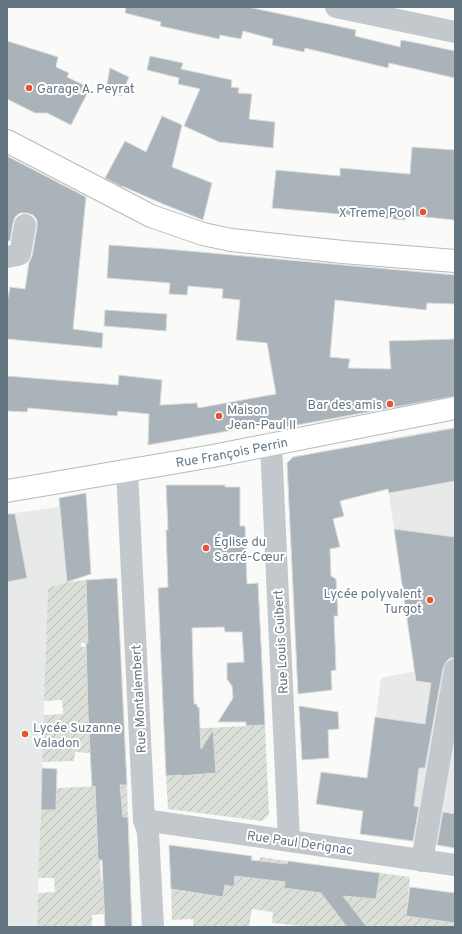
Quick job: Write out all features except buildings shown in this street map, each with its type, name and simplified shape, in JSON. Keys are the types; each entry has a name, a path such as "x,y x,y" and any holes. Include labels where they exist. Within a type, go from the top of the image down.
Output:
{"main road":[{"path":"7,141 151,216 203,234 231,240 283,246 455,261"},
{"name":"Rue François Perrin","path":"7,491 271,444 455,408"}],"street":[{"path":"336,7 455,32"},
{"path":"7,257 20,254 25,225"},
{"name":"Rue Louis Guibert","path":"271,444 289,840"},
{"name":"Rue Montalembert","path":"127,470 144,820 148,832 152,927"},
{"path":"422,861 455,670"},
{"name":"Rue Paul Derignac","path":"144,820 455,865"}],"shaded area":[{"name":"Lycée polyvalent Turgot","path":"455,427 455,848 360,834 381,678 415,671 381,440"},
{"name":"Lycée Suzanne Valadon","path":"59,507 67,582 48,588 37,927 7,927 7,514"},
{"path":"96,579 88,643 81,643 81,647 86,647 87,672 123,703 124,719 91,753 75,752 74,761 42,762 44,715 63,714 62,700 44,701 48,588 67,582"},
{"path":"265,725 269,815 262,821 168,809 166,776 201,775 214,746 199,746 189,729"},
{"path":"127,785 128,817 123,817 122,808 96,809 98,860 100,860 101,880 131,879 131,889 104,890 105,914 92,915 92,927 37,927 38,893 55,892 54,878 38,878 41,810 56,810 57,788"},
{"path":"260,857 288,861 284,888 337,895 341,868 357,870 353,897 376,899 380,873 410,877 406,916 455,923 455,927 367,927 345,899 347,927 311,927 272,923 273,912 252,909 249,926 262,927 193,927 193,919 172,920 171,889 185,892 188,876 213,895 223,897 225,885 234,887 235,876 257,878"}],"place":[{"name":"Garage A. Peyrat","path":"29,88"},
{"name":"X Treme Pool","path":"423,212"},
{"name":"Bar des amis","path":"390,404"},
{"name":"Maison Jean-Paul II","path":"219,416"},
{"name":"Église du Sacré-Cœur","path":"206,548"},
{"name":"Lycée polyvalent Turgot","path":"430,600"},
{"name":"Lycée Suzanne Valadon","path":"25,734"}]}
